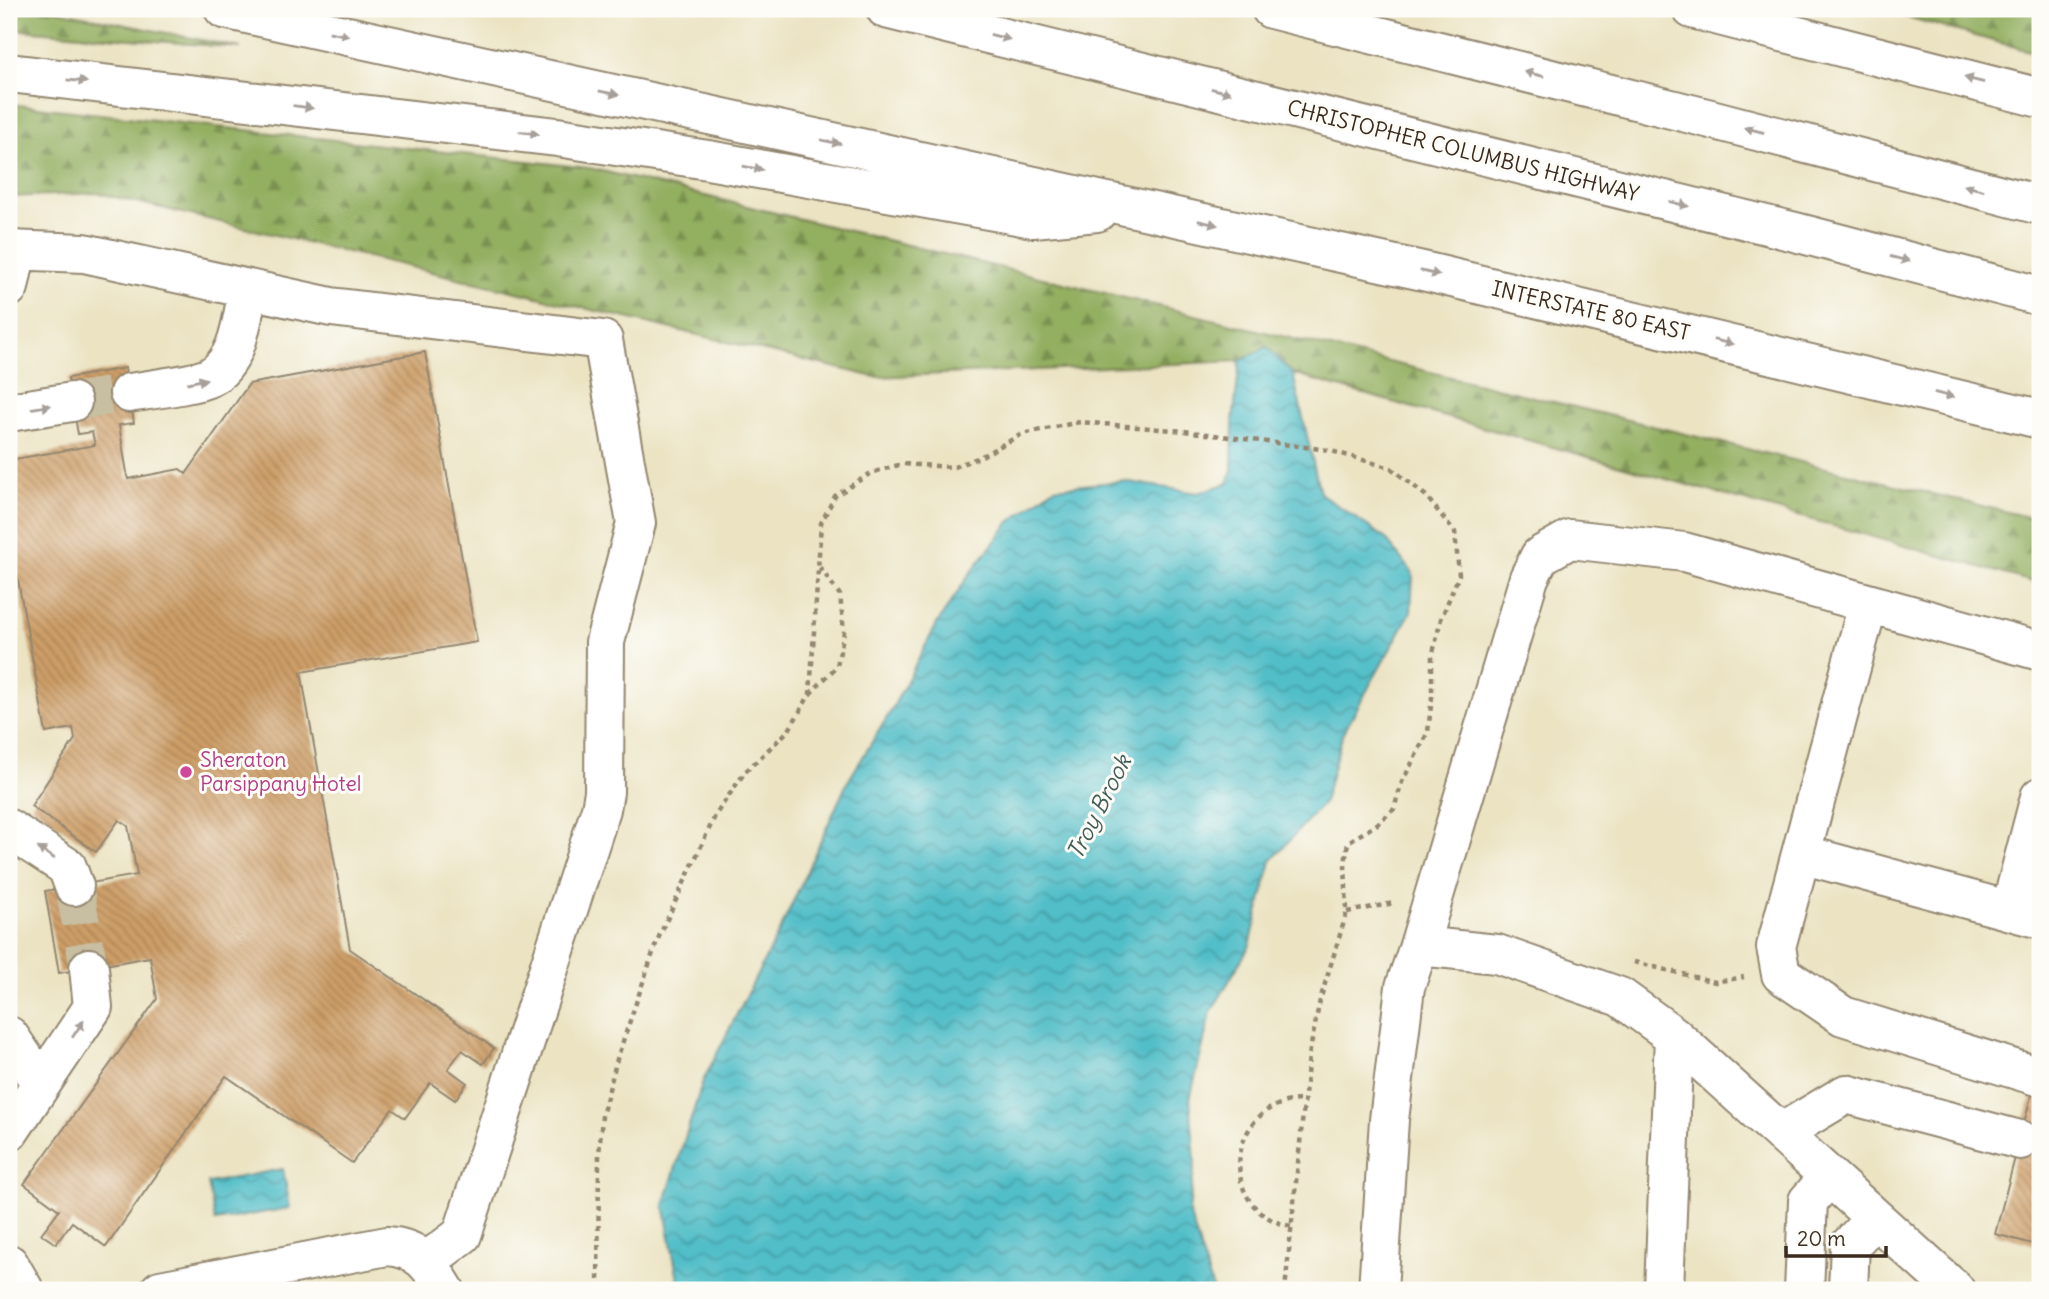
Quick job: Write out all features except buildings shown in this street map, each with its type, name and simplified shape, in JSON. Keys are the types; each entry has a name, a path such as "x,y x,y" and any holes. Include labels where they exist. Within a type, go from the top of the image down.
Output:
{"main road":[{"name":"INTERSTATE 80 EAST","path":"224,9 1423,271 2040,419"},
{"name":"CHRISTOPHER COLUMBUS HIGHWAY","path":"886,9 1796,233 2040,296"},
{"path":"1271,9 2040,205"},
{"path":"1692,9 2040,98"},
{"path":"9,73 557,137 708,160 1033,218 1141,208"},
{"path":"9,287 13,250 84,253 331,307 603,340 636,523 605,642 603,801 462,1235 436,1276 401,1247 387,1246 160,1290"},
{"path":"130,393 209,378 224,366 233,350 248,290"},
{"path":"9,412 72,402"},
{"path":"1378,1290 1389,1121 1405,987 1529,578 1539,556 1570,539 1684,552 2040,651"},
{"path":"1868,604 1776,947 1781,974 1843,1016 2037,1076"},
{"path":"1801,854 2025,915 2040,797"},
{"path":"9,829 67,867 74,886"},
{"path":"1419,946 1497,954 1620,997 1674,1036 1955,1290"},
{"path":"9,1132 93,1007 89,968"},
{"path":"9,1036 41,1083"},
{"path":"1664,1290 1674,1036"},
{"path":"1781,1133 1846,1094 2020,1140"},
{"path":"1804,1290 1808,1201 1829,1177"},
{"path":"1848,1290 1850,1245 1875,1218"},
{"path":"9,1264 24,1290"}],"path":[{"path":"810,694 821,523 835,496 871,473 902,464 954,467 980,457 1022,434 1080,422 1184,431 1328,450 1391,468 1425,495 1455,532 1459,575 1441,619 1432,657 1432,697 1428,732 1402,782 1394,809 1376,825 1348,842 1345,864 1347,912 1320,999 1303,1100 1285,1290"},
{"path":"598,1290 599,1155 602,1116 617,1059 657,941 716,814 745,772 789,730 810,694 837,666 844,632 840,595 817,564"},
{"path":"1347,912 1403,901"},
{"path":"1623,959 1715,982 1742,976 1752,984"},
{"path":"1291,1226 1279,1224 1256,1209 1244,1189 1239,1164 1246,1136 1259,1117 1280,1102 1303,1100"}],"green space":[{"path":"9,9 48,9 241,48 9,29"},
{"path":"1878,9 2040,9 2040,54"},
{"path":"9,104 590,168 2040,520 2040,584 1293,374 1267,347 1240,361 875,377 98,193 9,197"}],"water":[{"name":"Troy Brook","path":"1267,347 1293,374 1320,493 1386,539 1413,574 1411,612 1343,733 1324,802 1271,861 1250,945 1211,1012 1190,1099 1195,1160 1189,1212 1213,1290 680,1290 664,1205 703,1081 782,926 847,783 891,711 938,622 971,572 1010,522 1054,488 1123,481 1198,493 1228,483 1232,471 1233,421 1240,361"},
{"path":"283,1169 290,1208 215,1221 208,1183"}],"tunnel":[{"path":"72,402 129,393"},
{"path":"74,886 89,968"}],"place":[{"name":"Sheraton Parsippany Hotel","path":"186,772"}]}
